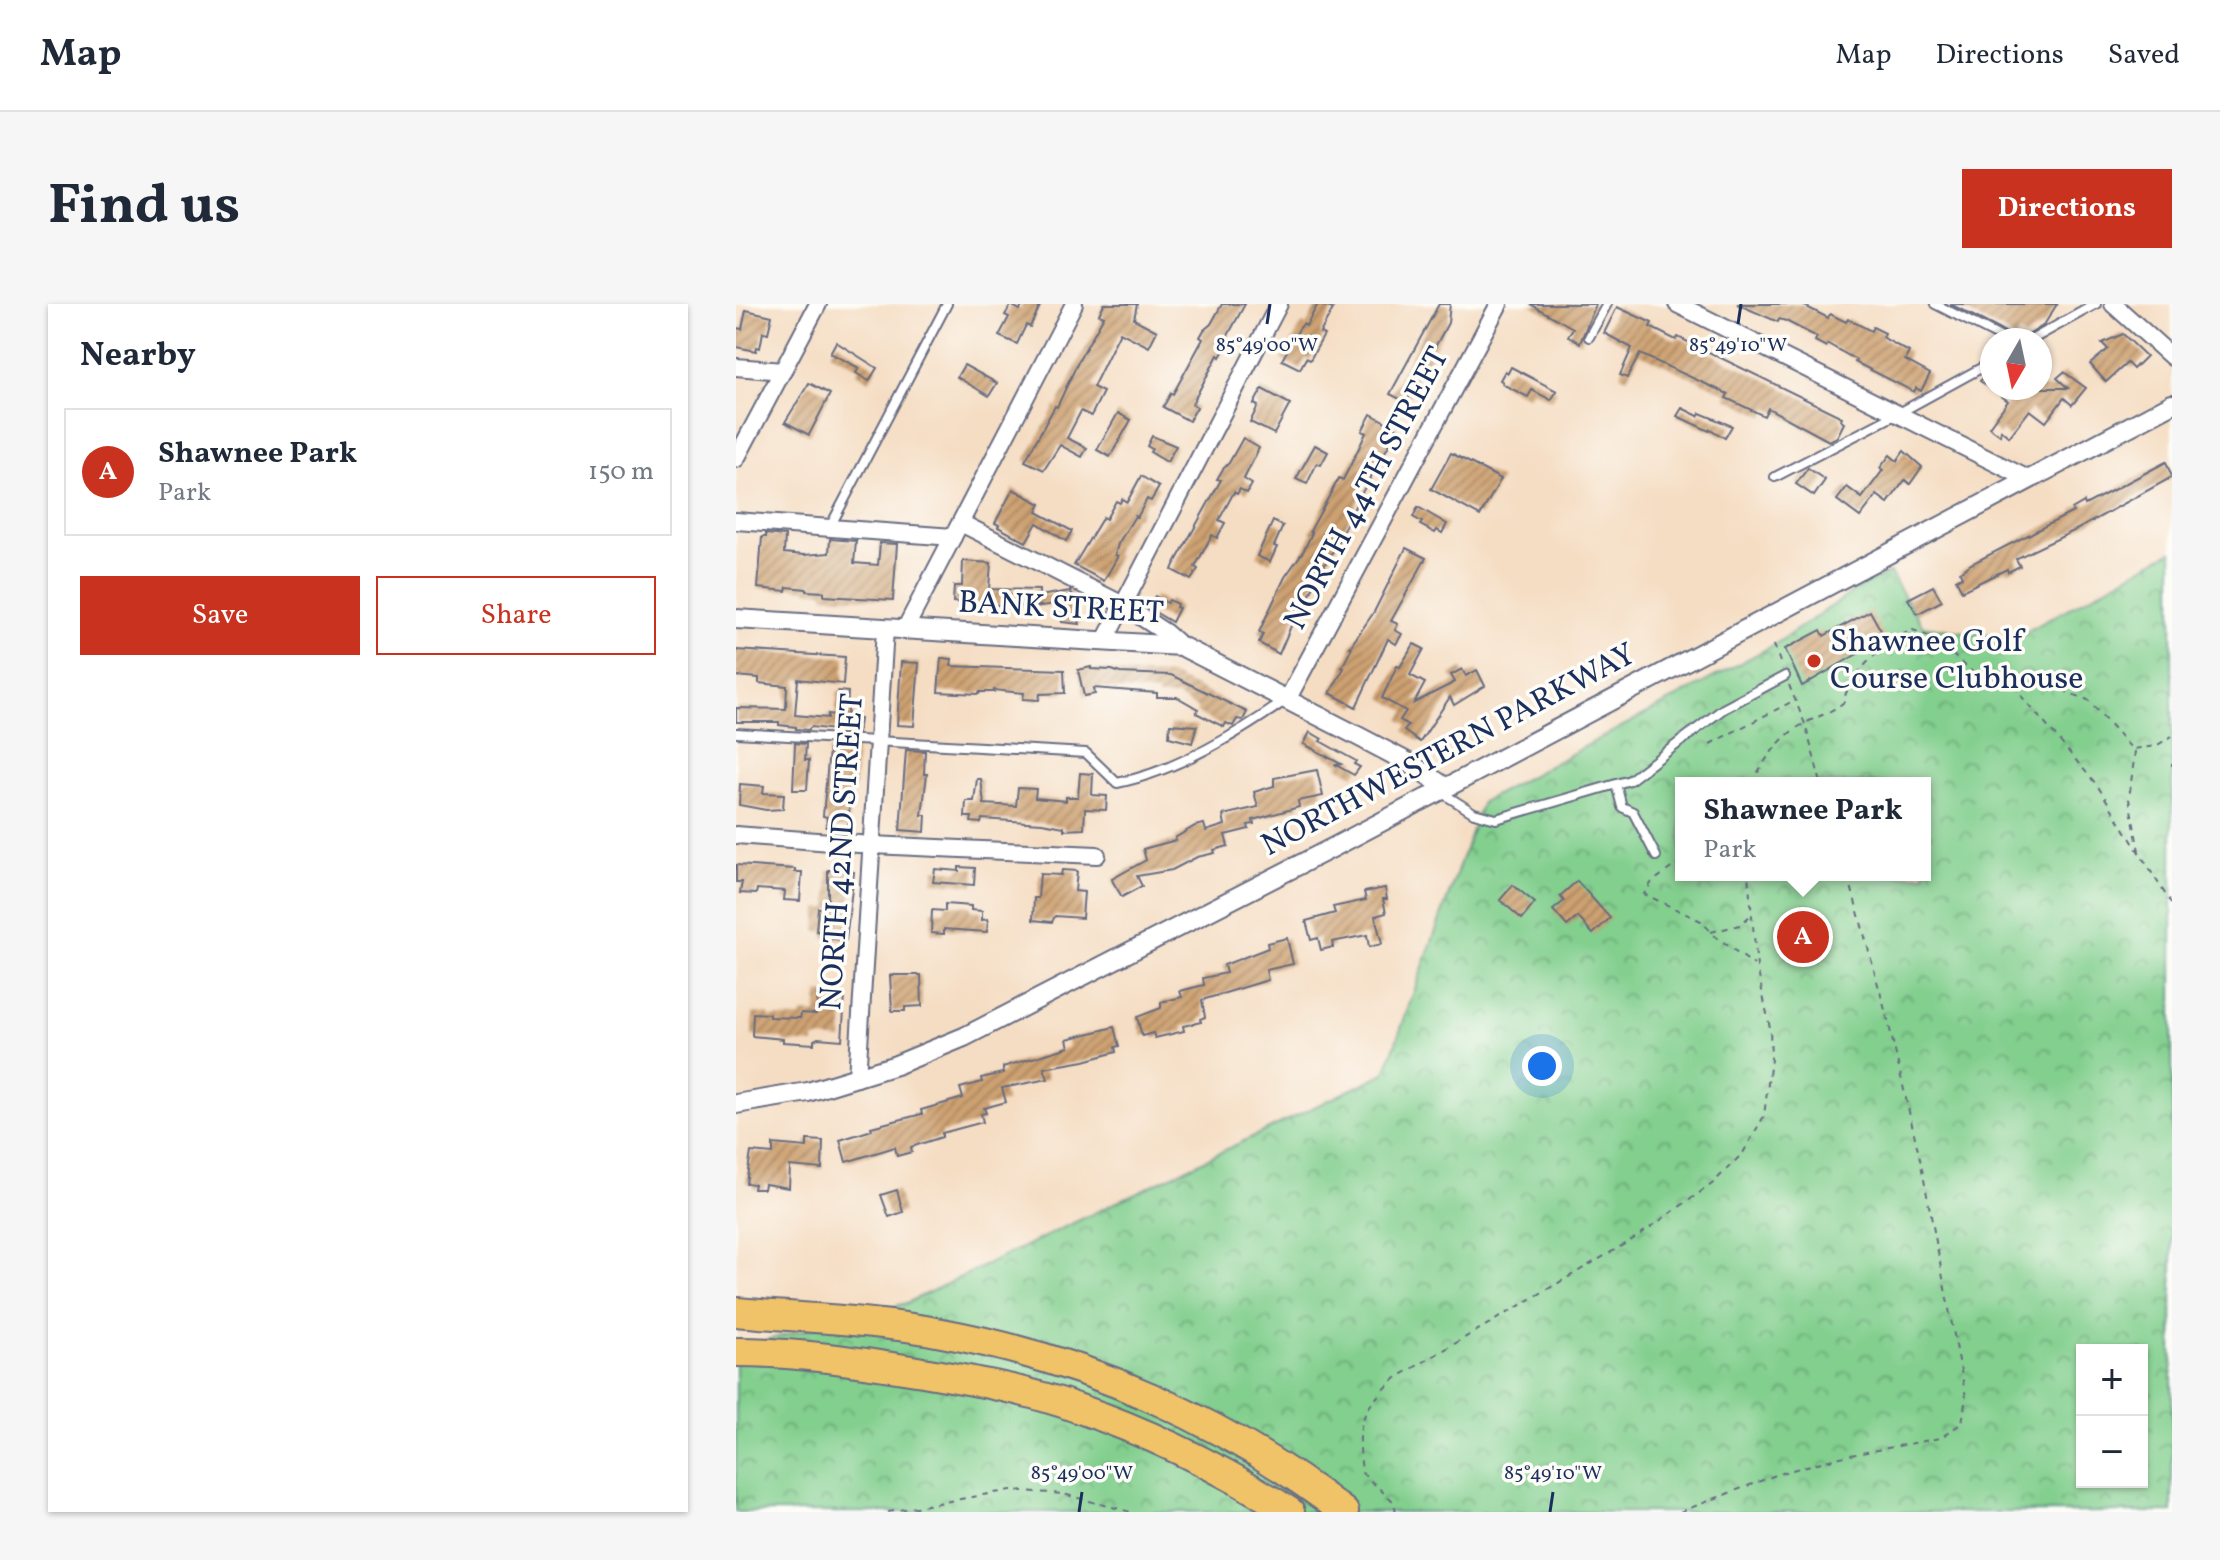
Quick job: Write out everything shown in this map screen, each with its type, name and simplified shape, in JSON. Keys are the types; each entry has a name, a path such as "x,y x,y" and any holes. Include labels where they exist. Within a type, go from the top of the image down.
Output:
{"highway":[{"path":"736,1312 902,1332 1009,1356 1108,1386 1230,1445 1332,1512"},
{"path":"736,1320 941,1332 1009,1347 1121,1384 1196,1418 1322,1495 1344,1512"},
{"path":"736,1352 875,1364 985,1383 1077,1407 1179,1450 1290,1512"}],"street":[{"path":"736,459 818,304"},
{"name":"NORTH 42ND STREET","path":"857,1078 878,739 895,630 957,530 1074,304"},
{"path":"1104,642 1279,304"},
{"name":"NORTH 44TH STREET","path":"1287,700 1499,304"},
{"path":"1677,304 2028,479"},
{"path":"2113,304 2172,357"},
{"path":"736,367 783,371"},
{"name":"NORTHWESTERN PARKWAY","path":"736,1104 808,1092 857,1078 964,1037 1334,847 2172,404"},
{"path":"736,521 957,530 1123,605 1181,646"},
{"name":"BANK STREET","path":"736,619 1181,646 1411,764 1441,788"},
{"path":"736,835 872,845 1097,855"}],"lane":[{"path":"830,527 947,304"},
{"path":"1589,337 1607,304"},
{"path":"1935,304 1982,328"},
{"path":"2052,328 2096,304"},
{"path":"1775,477 1980,369"},
{"path":"1441,788 1474,813 1496,819 1630,780 1723,709 1785,676"},
{"path":"736,733 1086,753 1117,783 1142,778 1244,729 1287,700"},
{"path":"1616,784 1622,807 1633,812 1656,856"}],"path":[{"path":"1756,777 1770,753 1797,727 1844,702 1845,691 1860,671 1900,635 1913,630 1941,641 1974,673 2014,683 2030,681 2045,684 2088,700 2132,749 2156,746 2172,736"},
{"path":"1774,645 1805,724 1819,777"},
{"path":"2014,683 2023,698 2097,785 2172,905"},
{"path":"1710,744 1796,699"},
{"path":"2136,749 2129,799 2139,852"},
{"path":"1675,865 1652,882 1644,894 1701,921 1757,967"},
{"path":"1396,1512 1394,1502 1362,1473 1358,1434 1371,1401 1396,1378 1635,1238 1712,1184 1743,1153 1764,1116 1769,1086 1770,1028 1757,967 1749,881"},
{"path":"1680,1512 1781,1473 1840,1457 1940,1438 1962,1423 1966,1397 1920,1159 1888,1021 1850,881"},
{"path":"1711,932 1740,925 1752,914"},
{"path":"888,1512 1011,1490 1063,1494 1131,1512"}],"green space":[{"path":"2172,551 2172,1512 736,1512 736,1348 907,1303 1385,1073 1482,802 1774,645 1865,584 1890,573 1923,626 2013,639"}],"building":[{"path":"1023,304 1041,304 1030,327 1026,325 1017,344 999,336 1009,317 1005,315 1011,305 1020,310"},
{"path":"1104,304 1137,304 1134,319 1157,331 1149,347 1120,332 1093,387 1103,392 1091,416 1081,411 1067,438 1087,448 1082,457 1060,445 1044,470 1025,461 1104,316 1099,314"},
{"path":"1222,304 1245,304 1225,341 1228,343 1220,357 1218,355 1192,404 1197,407 1189,421 1163,407 1203,339 1200,337 1204,330"},
{"path":"1318,304 1333,309 1320,333 1324,335 1310,360 1306,358 1300,369 1282,360 1299,329 1303,324 1306,326"},
{"path":"1439,304 1450,304 1448,323 1409,388 1413,390 1406,402 1390,394"},
{"path":"1530,304 1596,304 1580,343 1568,336 1573,328"},
{"path":"1737,304 1801,304 1828,318 1830,314 1846,322 1848,319 1871,331 1873,327 1885,333 1883,337 1887,340 1909,352 1905,360 1930,374 1921,391 1916,388 1914,392 1855,362 1828,344 1826,347 1815,341 1817,337 1786,321 1779,319 1778,322"},
{"path":"1950,304 2057,304 2039,328 1997,328"},
{"path":"1617,307 1652,323 1650,327 1676,340 1678,337 1842,417 1844,423 1837,437 1829,441 1768,408 1764,416 1726,398 1728,394 1640,354 1627,378 1620,375 1632,348 1604,333"},
{"path":"746,310 772,316 768,333 763,332 760,348 757,347 756,351 736,347 736,328 742,329"},
{"path":"2123,334 2146,356 2133,369 2127,363 2106,382 2090,364 2108,349 2102,343"},
{"path":"836,342 877,368 869,381 856,373 859,368 830,353"},
{"path":"964,365 997,383 989,396 957,377"},
{"path":"1511,367 1557,391 1551,400 1532,390 1528,397 1502,384 1500,380"},
{"path":"2064,372 2086,388 2072,405 2064,398 2046,422 2030,410 2009,437 2001,430 2000,435 1989,427 2008,401 2052,400 2052,388 2068,388 2057,378"},
{"path":"809,383 830,394 809,435 785,422"},
{"path":"1262,389 1290,404 1274,434 1250,422"},
{"path":"1682,408 1732,426 1725,438 1677,416"},
{"path":"1118,413 1131,420 1110,457 1097,450"},
{"path":"1371,414 1398,429 1333,551 1324,566 1320,563 1318,577 1309,597 1304,607 1300,605 1279,654 1259,643 1263,634 1259,632 1339,478 1343,480 1366,433 1362,431"},
{"path":"1152,436 1176,446 1167,462 1150,452 1152,449 1147,446"},
{"path":"1243,438 1259,448 1244,479 1252,484 1247,493 1240,489 1237,494 1234,492 1219,520 1225,523 1217,538 1212,535 1191,580 1172,570 1221,480 1217,479"},
{"path":"1315,445 1328,452 1321,465 1317,463 1307,484 1296,479"},
{"path":"1904,451 1922,467 1910,484 1905,480 1888,503 1877,495 1860,517 1837,500 1847,487 1862,498 1890,455 1897,461"},
{"path":"1451,453 1501,479 1480,516 1431,489"},
{"path":"2166,462 2172,477 2078,529 2019,557 2016,559 2020,566 1962,591 1956,580 1962,577 1960,572 1971,564 2073,512 2072,509 2084,502 2085,505"},
{"path":"1808,468 1825,480 1814,496 1796,484"},
{"path":"1141,476 1159,487 1151,501 1147,499 1118,544 1115,555 1118,556 1104,581 1074,565 1103,517 1106,519 1116,501 1120,503 1122,499 1127,502"},
{"path":"1013,489 1041,504 1037,512 1072,531 1066,541 1037,523 1026,542 998,527 995,523"},
{"path":"1418,507 1447,524 1442,533 1420,525 1422,522 1413,517"},
{"path":"1273,521 1283,526 1270,562 1257,556"},
{"path":"766,534 785,536 784,553 804,555 829,553 830,539 856,541 854,563 878,565 880,543 897,544 893,600 824,596 824,592 787,587 786,591 758,588 762,537"},
{"path":"1406,548 1426,558 1391,621 1398,624 1395,630 1402,634 1396,644 1388,639 1356,707 1330,693 1344,668 1350,647 1374,612"},
{"path":"963,561 991,563 989,589 1039,590 1039,596 1071,591 1080,624 1062,622 1057,604 1032,607 953,602 954,586 962,586"},
{"path":"1933,586 1942,601 1917,614 1908,599"},
{"path":"1155,596 1167,603 1169,600 1177,604 1179,608 1172,622 1148,608"},
{"path":"1870,611 1885,638 1802,686 1785,649 1821,630 1824,636"},
{"path":"1414,644 1424,649 1410,675 1425,683 1414,703 1455,682 1451,675 1462,669 1466,676 1477,670 1485,686 1454,705 1450,697 1420,742 1404,731 1408,725 1400,720 1406,711 1382,698 1397,666 1400,667"},
{"path":"736,650 845,657 843,684 798,679 795,715 828,718 828,714 835,715 838,691 848,692 847,713 860,719 858,733 811,727 808,730 796,729 779,725 779,722 736,722 736,708 786,709 787,686 759,683 759,678 736,676"},
{"path":"941,658 952,659 951,666 1064,670 1065,693 1040,694 1039,700 1023,699 1024,693 994,690 979,694 938,692"},
{"path":"901,662 919,663 914,726 897,725"},
{"path":"1091,667 1120,673 1171,675 1247,712 1243,720 1237,719 1233,726 1226,723 1224,727 1196,713 1198,709 1177,697 1094,688 1095,694 1084,696 1078,670"},
{"path":"1170,724 1197,726 1192,743 1169,737"},
{"path":"1310,732 1356,761 1354,764 1360,767 1354,775 1336,765 1341,764 1304,744"},
{"path":"795,743 806,744 805,760 809,760 807,790 793,790"},
{"path":"833,746 856,747 855,786 851,785 848,828 826,827 827,817 823,816 829,750 833,751"},
{"path":"906,750 925,751 924,774 927,774 922,815 926,815 925,832 900,830"},
{"path":"1317,770 1323,796 1298,801 1299,807 1253,820 1254,824 1248,825 1249,829 1225,835 1228,846 1214,850 1215,853 1197,857 1172,870 1137,876 1142,886 1122,897 1113,882 1112,879 1146,860 1143,849 1176,840 1195,826 1204,824 1206,831 1225,825 1223,815 1258,807 1254,792 1274,786 1274,778"},
{"path":"1080,773 1093,774 1092,795 1107,796 1106,810 1085,809 1084,829 1064,830 1064,827 1042,823 982,819 981,823 971,822 972,817 965,817 966,801 974,801 977,779 981,779 984,804 1016,806 1018,788 1036,789 1035,798 1066,801 1066,797 1078,797"},
{"path":"740,784 764,786 763,793 784,794 783,809 766,810 739,805"},
{"path":"736,865 802,872 800,901 784,900 785,891 757,889 756,894 740,893 742,882 736,882"},
{"path":"959,867 975,868 974,885 933,882 935,869 959,871"},
{"path":"828,870 854,872 846,940 824,938 825,932 816,931 818,908 828,908"},
{"path":"1062,870 1077,871 1075,891 1084,892 1082,918 1055,916 1052,922 1033,920 1040,874 1061,875"},
{"path":"1577,881 1610,918 1593,934 1578,917 1567,926 1553,910 1564,901 1560,896"},
{"path":"1513,885 1535,903 1522,919 1500,900"},
{"path":"1385,888 1387,899 1383,899 1386,913 1375,916 1382,944 1369,947 1367,935 1332,942 1333,947 1321,950 1318,938 1311,940 1306,921 1335,913 1333,907 1366,900 1364,892"},
{"path":"945,904 971,906 971,910 982,911 982,920 988,919 987,932 944,929 944,934 931,933 932,910 945,911"},
{"path":"1287,938 1293,964 1266,970 1268,980 1202,1000 1205,1017 1200,1019 1201,1022 1183,1026 1184,1031 1155,1038 1153,1033 1142,1036 1137,1017 1161,1008 1161,1002 1182,997 1180,991 1204,985 1203,978 1226,973 1224,965 1268,948 1267,943"},
{"path":"890,975 921,975 922,1006 892,1011"},
{"path":"818,993 845,995 842,1040 818,1038 814,1044 752,1036 753,1013 800,1018 801,1013 816,1014"},
{"path":"1114,1027 1119,1046 1115,1047 1116,1052 1044,1068 1048,1079 1002,1088 1006,1102 984,1108 986,1113 981,1114 983,1122 942,1133 942,1137 911,1147 912,1152 897,1156 895,1147 846,1162 840,1140 963,1098 960,1088 982,1082 981,1078 1003,1073 1003,1067 1069,1047 1067,1039"},
{"path":"807,1140 823,1141 822,1169 790,1166 789,1188 765,1184 764,1189 753,1189 754,1184 746,1183 751,1152 773,1154 773,1144 807,1147"},
{"path":"897,1190 903,1212 889,1217 881,1195"}],"place":[{"name":"Shawnee Golf Course Clubhouse","path":"1814,661"},
{"name":"Shawnee Park","path":"1803,937"}]}
